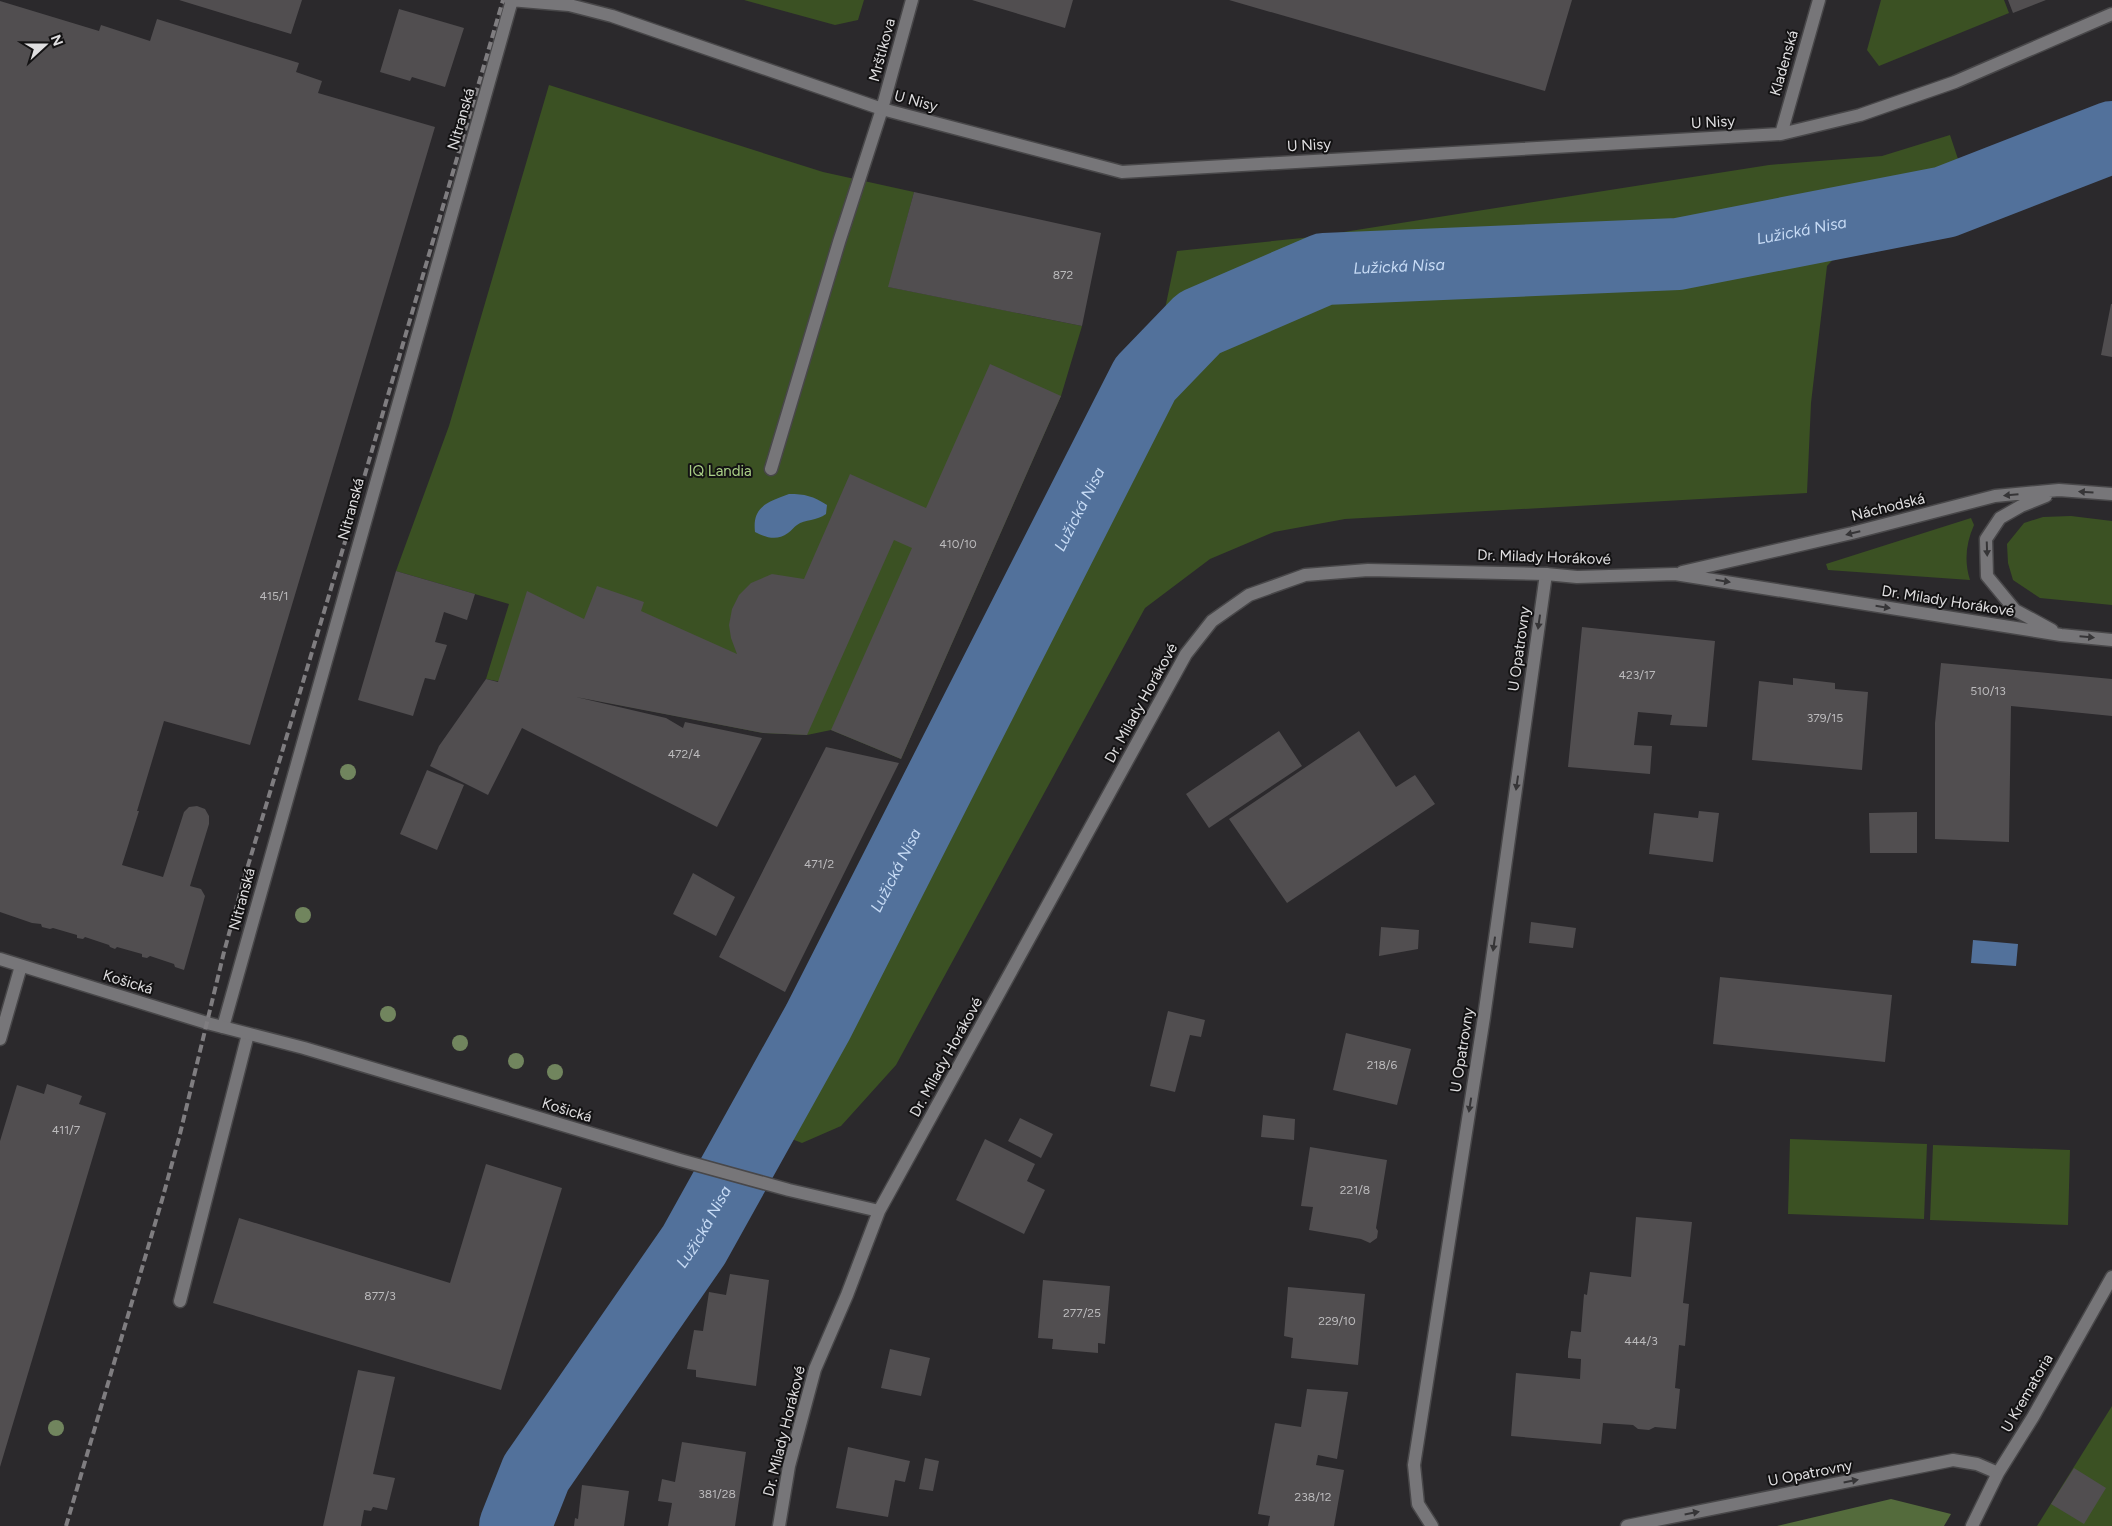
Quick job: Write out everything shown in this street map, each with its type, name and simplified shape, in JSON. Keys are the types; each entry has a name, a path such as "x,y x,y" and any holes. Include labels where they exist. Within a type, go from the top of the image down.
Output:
{"street":[{"name":"U Nisy","path":"511,0 569,5 612,16 882,109 1122,172 1781,134 1860,116 1955,82 2112,14"},
{"name":"Nitranská","path":"223,1027 511,0"},
{"name":"Mrštíkova","path":"771,469 839,242 882,109 912,0"},
{"name":"Kladenská","path":"1781,134 1819,0"},
{"name":"Náchodská","path":"1675,574 1852,533 1995,496 2059,490 2112,494"},
{"path":"2059,490 2021,506 2000,518 1986,539 1988,576 2015,610 2061,635"},
{"name":"Dr. Milady Horákové","path":"779,1526 789,1466 815,1370 847,1295 879,1210 1186,654 1212,621 1249,595 1305,575 1368,570 1546,574 1577,577 1675,574 2061,635 2112,640"},
{"name":"U Opatrovny","path":"1432,1526 1418,1504 1414,1465 1484,1017 1546,574"},
{"name":"Košická","path":"0,959 223,1027 304,1048 680,1160 789,1190 879,1210"},
{"path":"0,1039 20,966"},
{"path":"180,1301 248,1034"},
{"name":"U Krematoria","path":"1972,1526 1998,1473 2033,1417 2112,1277"},
{"name":"U Opatrovny","path":"1627,1526 1953,1460 1977,1464 1998,1473"}],"green space":[{"path":"744,0 864,0 858,20 835,25"},
{"path":"1881,0 2004,0 2009,13 1879,66 1867,50"},
{"name":"IQ Landia","path":"549,85 823,172 914,192 889,287 1082,326 1061,396 901,759 831,730 807,735 763,733 486,679 509,604 396,571 449,426"},
{"path":"1950,135 1962,171 1896,193 1827,266 1811,403 1807,493 1345,519 1274,532 1210,559 1145,608 896,1065 841,1126 802,1143 769,1130 804,1070 1078,547 1148,391 1177,251 1312,237 1769,165 1882,156"},
{"path":"2071,516 2112,521 2112,605 2040,598 2013,580 2008,563 2007,544 2024,523 2043,517"},
{"path":"1971,518 1974,525 1969,539 1967,559 1970,580 1828,570 1826,564"},
{"path":"1790,1139 1927,1144 1924,1219 1788,1214"},
{"path":"1933,1145 2070,1150 2068,1225 1930,1220"},
{"path":"2112,1406 2112,1526 2037,1526"},
{"path":"1891,1499 1951,1514 1944,1526 1777,1526"}],"water":[{"path":"2112,105 2112,159 2015,198 2018,148"},
{"path":"789,494 809,496 822,502 827,505 826,514 800,523 784,536 768,537 755,532 756,516 763,506"},
{"path":"1973,940 2018,944 2016,966 1971,963"}],"building":[{"path":"179,0 302,0 291,34"},
{"path":"972,0 1073,0 1065,28"},
{"path":"1229,0 1572,0 1545,91"},
{"path":"2008,0 2046,0 2013,13"},
{"path":"0,1 99,31 101,25 150,41 157,19 299,63 296,72 322,81 318,93 435,127 250,745 164,721 137,811 139,811 122,865 163,877 184,812 189,807 197,806 205,809 209,816 209,824 190,886 201,889 205,896 184,970 175,967 174,964 150,956 147,958 142,957 142,954 117,947 115,949 85,937 83,939 77,938 77,935 42,927 41,924 32,923 0,912"},
{"path":"399,9 464,28 445,87 412,77 410,81 380,72"},
{"path":"914,192 1101,233 1082,326 888,287"},
{"path":"2112,304 2112,357 2101,355"},
{"path":"990,364 1061,396 901,759 831,730 912,548 894,540 807,735 763,733 576,697 666,718 683,728 685,722 762,738 717,827 522,728 488,795 430,766 439,746 486,679 498,682 527,591 584,619 597,586 644,602 641,611 737,654 731,638 729,625 732,609 739,595 751,583 772,574 804,579 850,474 926,508"},
{"path":"396,571 475,594 467,620 444,612 435,642 447,645 435,680 425,678 413,716 358,700"},
{"path":"1582,627 1715,641 1707,727 1670,725 1672,715 1638,712 1634,745 1652,746 1650,774 1568,767"},
{"path":"1941,663 2112,679 2112,716 2011,706 2009,842 1935,839 1935,723"},
{"path":"1793,678 1835,683 1835,689 1868,692 1862,770 1752,760 1759,681 1793,685"},
{"path":"1279,731 1302,766 1209,828 1186,794"},
{"path":"1359,731 1396,787 1415,775 1435,804 1287,903 1229,819"},
{"path":"826,747 899,763 785,992 719,957"},
{"path":"427,770 464,785 437,850 400,834"},
{"path":"1699,811 1719,813 1713,862 1649,854 1654,813 1698,818"},
{"path":"1917,812 1917,853 1870,853 1869,813"},
{"path":"693,873 735,897 716,936 673,914"},
{"path":"1531,922 1576,928 1573,948 1529,943"},
{"path":"1381,927 1419,930 1418,949 1379,956"},
{"path":"1720,977 1892,995 1885,1062 1713,1044"},
{"path":"1168,1011 1205,1020 1201,1037 1190,1035 1175,1092 1150,1086"},
{"path":"1346,1033 1411,1049 1397,1105 1333,1090"},
{"path":"47,1084 82,1096 79,1104 106,1113 0,1467 0,1141 17,1085 44,1094"},
{"path":"1263,1115 1295,1119 1294,1140 1261,1137"},
{"path":"1020,1118 1053,1134 1041,1158 1008,1141"},
{"path":"985,1139 1035,1164 1027,1181 1045,1190 1024,1234 956,1200"},
{"path":"1310,1147 1387,1160 1376,1228 1378,1231 1377,1238 1370,1243 1361,1239 1309,1230 1313,1207 1301,1206"},
{"path":"486,1164 562,1188 501,1390 213,1303 239,1218 450,1283"},
{"path":"1636,1217 1692,1222 1683,1303 1689,1304 1685,1346 1679,1345 1675,1388 1680,1389 1676,1429 1655,1427 1649,1430 1638,1429 1633,1425 1603,1423 1601,1444 1511,1436 1516,1373 1580,1379 1581,1359 1568,1358 1568,1352 1571,1331 1581,1332 1584,1294 1587,1295 1590,1272 1631,1277"},
{"path":"730,1274 769,1280 756,1386 696,1377 696,1370 687,1369 694,1330 703,1331 709,1292 726,1295"},
{"path":"1043,1280 1110,1286 1105,1344 1098,1343 1098,1353 1052,1349 1053,1339 1038,1338"},
{"path":"1288,1287 1365,1294 1358,1365 1291,1358 1293,1338 1284,1336"},
{"path":"890,1349 930,1358 921,1396 881,1388"},
{"path":"358,1370 395,1377 373,1474 395,1478 387,1510 373,1507 371,1511 364,1510 361,1526 323,1526"},
{"path":"1307,1389 1348,1392 1337,1459 1318,1455 1316,1465 1344,1470 1334,1526 1268,1526 1270,1516 1258,1514 1275,1423 1301,1427"},
{"path":"682,1442 746,1452 735,1526 668,1526 672,1503 658,1501 662,1479 675,1482"},
{"path":"848,1447 910,1461 905,1482 895,1480 888,1517 836,1508"},
{"path":"925,1458 939,1461 933,1491 919,1489"},
{"path":"2074,1468 2106,1488 2084,1524 2051,1504"},
{"path":"582,1485 629,1491 624,1526 574,1526 575,1518 578,1519"}],"waterway":[{"name":"Lužická Nisa","path":"515,1526 536,1473 694,1245 818,1022 1145,379 1199,323 1324,269 1678,254 1945,202 2112,137"}],"railway":[{"path":"66,1526 162,1200 244,879 359,495 503,0"}]}
